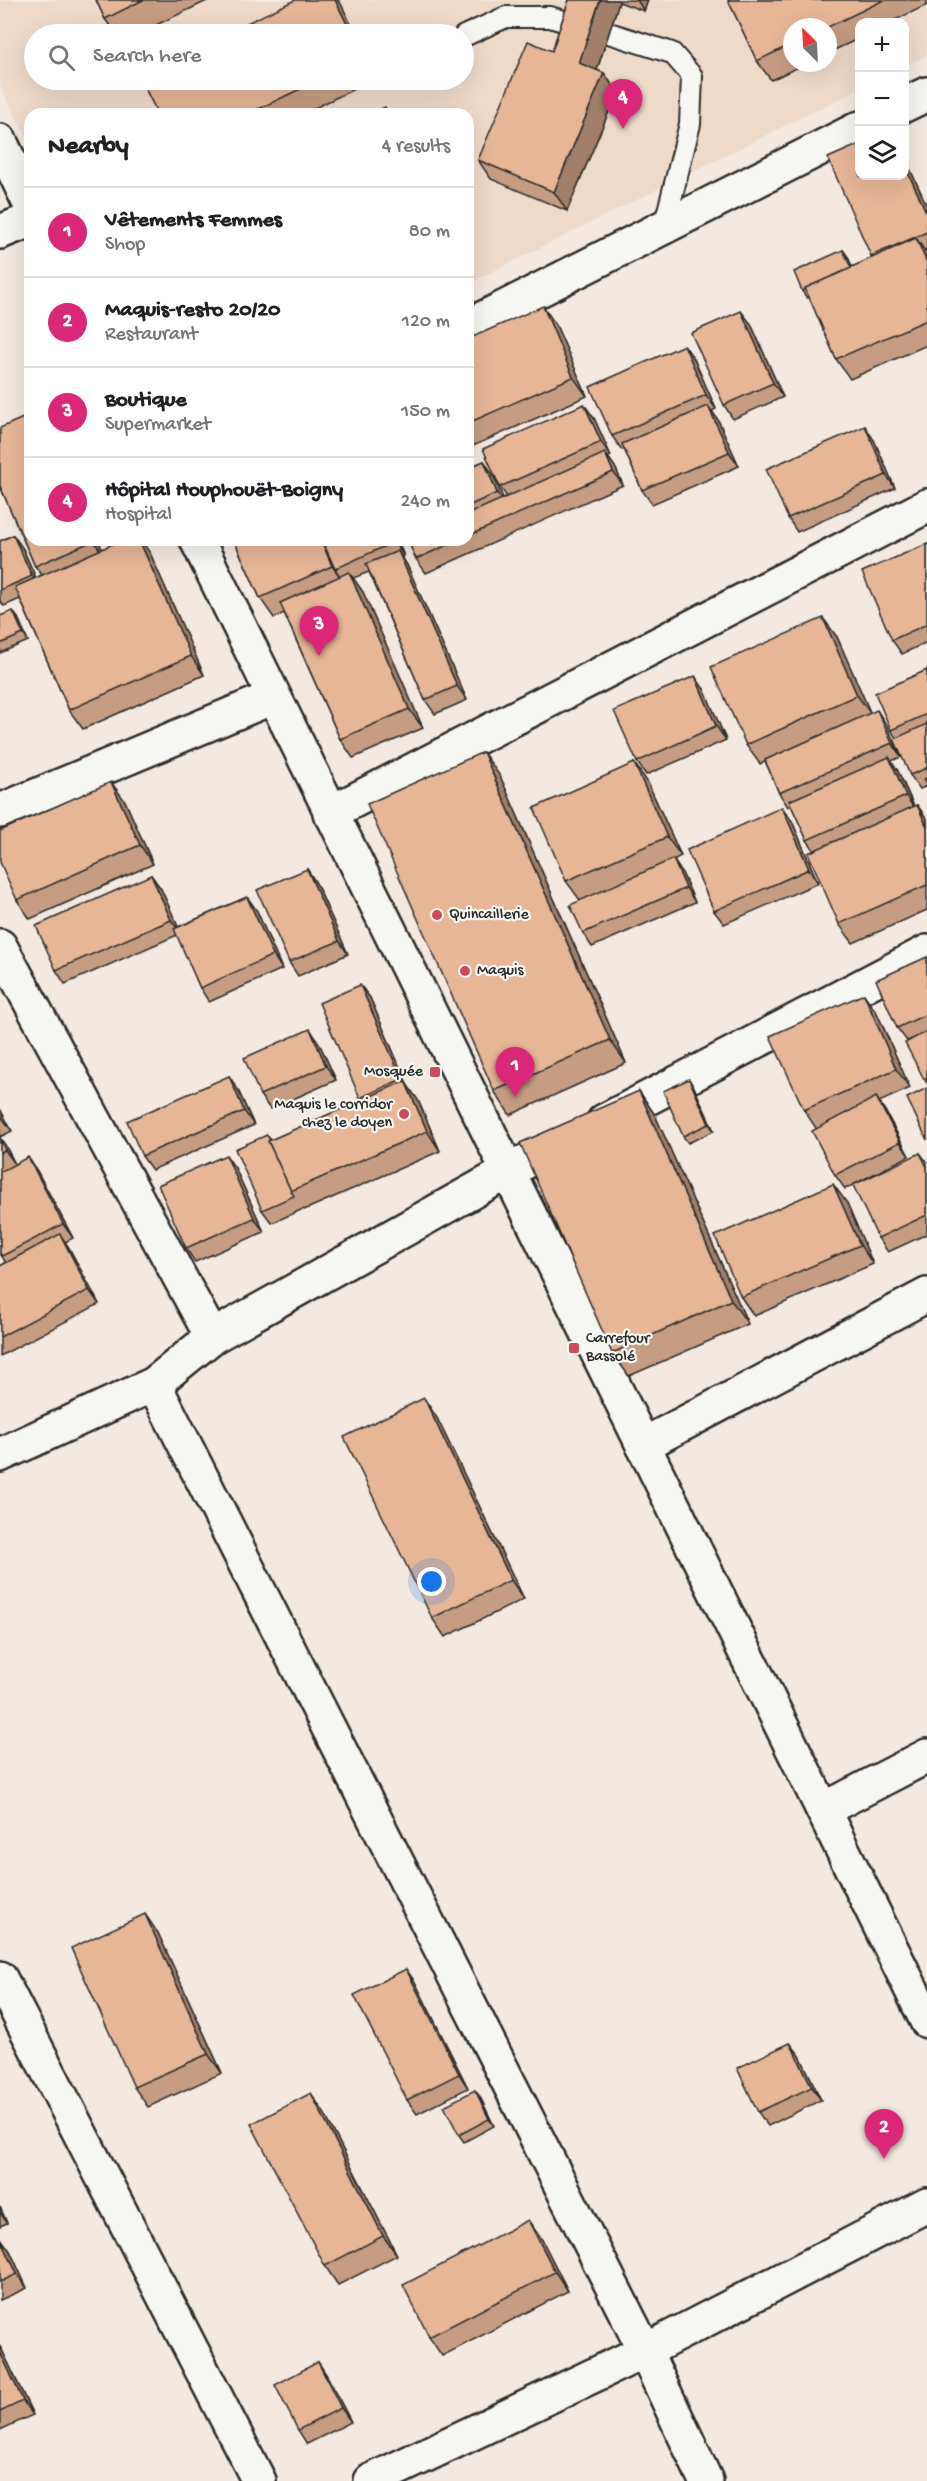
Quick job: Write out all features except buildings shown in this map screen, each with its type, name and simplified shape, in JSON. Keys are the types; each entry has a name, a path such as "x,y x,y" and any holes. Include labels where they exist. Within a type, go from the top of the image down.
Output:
{"street":[{"path":"909,103 927,94"},
{"path":"474,323 855,130"},
{"path":"0,141 24,191"},
{"path":"0,232 24,222"},
{"path":"330,813 927,506"},
{"path":"200,546 927,2021"},
{"path":"0,811 273,697"},
{"path":"0,946 212,1337"},
{"path":"581,1133 927,952"},
{"path":"0,1455 154,1384 212,1337 549,1149"},
{"path":"643,1445 927,1295"},
{"path":"154,1384 645,2351 706,2481"},
{"path":"823,1810 927,1756"},
{"path":"0,1978 259,2481"},
{"path":"371,2481 645,2351 927,2205"}],"lane":[{"path":"474,31 506,17 550,17 580,26"},
{"path":"609,33 672,53 692,76 690,124 664,226"}],"shaded area":[{"path":"0,0 927,0 927,55 909,64 909,18 855,18 855,91 474,281 474,108 24,108 24,132 0,85"}],"place":[{"name":"Hôpital Houphouët-Boigny","path":"623,129"},
{"name":"Boutique","path":"319,656"},
{"name":"Quincaillerie","path":"437,915"},
{"name":"Maquis","path":"465,971"},
{"name":"Mosquée","path":"435,1072"},
{"name":"Vêtements Femmes","path":"515,1097"},
{"name":"Maquis le corridor chez le doyen","path":"404,1114"},
{"name":"Carrefour Bassolé","path":"574,1348"},
{"name":"Maquis-resto 20/20","path":"884,2159"}]}
